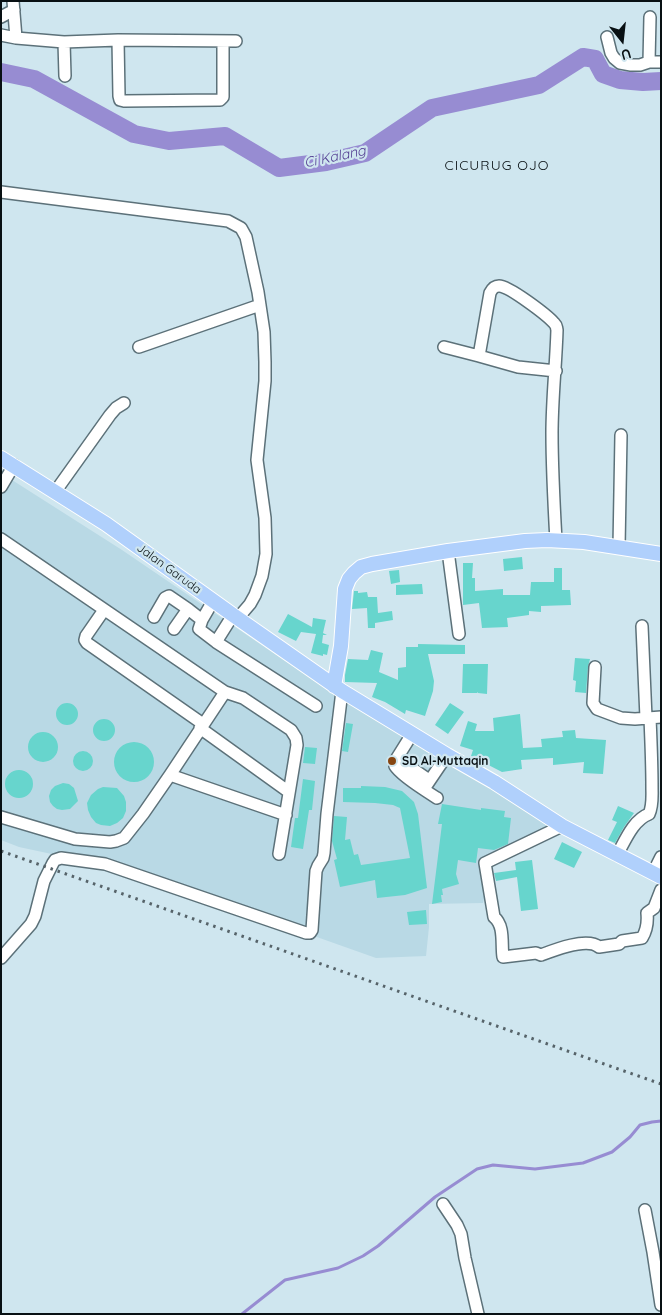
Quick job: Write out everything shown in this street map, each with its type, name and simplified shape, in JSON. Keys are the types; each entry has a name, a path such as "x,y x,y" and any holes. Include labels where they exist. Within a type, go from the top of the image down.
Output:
{"main road":[{"name":"Jalan Garuda","path":"1,458 106,524 338,688 494,782 562,826 657,875"},
{"path":"338,688 344,596 351,576 361,567 448,551 525,541 584,542 661,554"}],"street":[{"path":"1,17 14,6"},
{"path":"14,6 16,38"},
{"path":"607,37 611,53 618,62 640,65 655,62 650,17"},
{"path":"1,35 64,42 118,40 236,41"},
{"path":"118,40 119,97 123,100 134,101 220,100 223,96 223,41"},
{"path":"64,42 65,76"},
{"path":"1,192 228,221 244,232 251,257 264,332 265,381 256,460 265,518 266,554 262,576 250,604 236,617 216,642"},
{"path":"479,356 491,290 496,286 501,286 516,294 556,325 552,448 556,541"},
{"path":"139,347 260,305"},
{"path":"444,347 518,367 556,370"},
{"path":"55,492 110,415 124,403"},
{"path":"619,547 621,435"},
{"path":"1,487 14,465"},
{"path":"1,539 224,692 243,698 293,732 297,745 279,854"},
{"path":"448,551 459,634"},
{"path":"154,617 167,596 169,596 202,620"},
{"path":"213,601 199,629 216,642 316,706"},
{"path":"174,629 188,609"},
{"path":"104,610 86,636 85,640 87,643 289,792"},
{"path":"617,855 634,825 649,814 651,808 652,718 642,626"},
{"path":"595,667 593,703 596,708 621,718 652,718"},
{"path":"1,958 31,924 35,916 44,881 55,860 61,858 105,864 310,933 312,930 317,868 324,853 338,688"},
{"path":"1,817 75,839 110,842 124,838 170,775 224,692"},
{"path":"412,734 397,758 395,763 397,770 427,784 437,798"},
{"path":"427,784 447,755"},
{"path":"170,775 286,816"},
{"path":"562,826 485,864 494,917 499,921 502,933 503,957 536,953 541,955 585,943 595,944 599,947 642,938 648,920 646,913 654,908 661,890"},
{"path":"657,875 661,858"},
{"path":"443,1204 461,1234 478,1314"},
{"path":"645,1210 661,1305"}],"shaded area":[{"path":"1,473 122,550 338,697 310,931 61,856 19,847 1,840"},
{"name":"SD Al-Muttaqin","path":"344,695 553,827 494,860 483,903 429,904 426,956 376,958 314,936"}],"building":[{"path":"522,557 523,569 504,571 503,559"},
{"path":"463,563 473,563 472,578 475,578 475,591 503,589 503,595 530,595 531,582 554,582 554,568 562,568 562,590 570,590 571,605 541,606 541,612 529,611 529,615 507,618 508,627 482,628 479,603 463,605"},
{"path":"399,570 400,582 391,584 389,571"},
{"path":"422,584 423,594 396,595 396,585"},
{"path":"354,591 358,591 358,593 367,592 368,597 377,597 378,613 392,611 393,620 375,623 375,628 368,628 367,608 352,609"},
{"path":"288,614 312,627 313,618 326,620 323,633 327,635 323,635 322,643 329,645 327,655 311,653 316,634 301,632 296,641 278,632"},
{"path":"418,644 465,645 465,654 428,654 434,681 433,691 425,716 406,710 405,714 385,702 372,697 377,683 345,682 348,659 368,660 371,650 383,653 379,672 398,680 398,668 406,667 406,647 418,647"},
{"path":"575,658 590,659 586,693 575,692 576,681 573,680"},
{"path":"463,664 488,664 487,694 478,692 462,693"},
{"path":"67,703 77,710 78,714 71,724 67,725 57,718 56,714 63,704"},
{"path":"450,703 464,712 448,734 435,725"},
{"path":"520,714 523,748 542,747 541,739 563,737 562,731 575,730 576,738 606,740 603,774 583,773 584,762 553,765 553,758 521,760 522,769 502,772 471,756 473,750 460,746 468,721 477,724 475,731 494,731 493,718"},
{"path":"104,719 112,722 115,730 112,738 104,741 96,738 93,730 96,722"},
{"path":"346,723 353,724 348,752 342,751"},
{"path":"43,732 49,733 57,741 57,753 49,761 43,762 37,761 29,753 28,747 29,741 37,733"},
{"path":"134,742 148,748 154,762 148,776 134,782 120,776 114,762 120,748"},
{"path":"305,747 317,748 315,764 303,763"},
{"path":"79,751 87,751 93,757 93,765 87,771 79,771 73,765 73,757"},
{"path":"19,770 29,774 33,784 29,794 19,798 9,794 5,784 9,774"},
{"path":"303,779 315,781 312,810 309,810 303,849 291,847 295,818 298,818"},
{"path":"63,783 69,784 74,788 78,801 70,809 62,810 53,806 49,796 55,786"},
{"path":"361,786 385,787 402,791 414,802 418,814 427,888 405,895 377,898 375,880 340,887 334,860 337,859 332,841 334,816 347,817 345,840 350,839 354,855 358,854 361,865 410,858 400,808 393,805 375,803 343,802 343,788 361,788"},
{"path":"103,787 117,788 124,796 126,802 126,811 123,818 110,826 96,823 88,810 87,803 91,795"},
{"path":"442,804 481,810 481,808 505,811 504,817 511,818 508,844 494,850 478,848 476,863 458,860 456,874 459,884 442,889 442,902 432,904 442,824 438,824"},
{"path":"618,806 634,813 615,843 608,840 617,822 612,820"},
{"path":"562,842 582,852 574,868 554,859"},
{"path":"532,860 538,909 521,911 517,877 496,881 494,873 516,870 515,862"},
{"path":"426,910 427,924 409,925 407,912"}],"waterway":[{"name":"Ci Kalang","path":"1,72 34,79 134,134 169,141 225,136 279,168 326,162 365,153 432,108 539,85 583,57 595,59 603,74 620,80 661,81"},
{"path":"242,1314 285,1280 338,1268 363,1256 378,1246 435,1197 477,1169 493,1165 535,1169 583,1163 612,1152 630,1137 640,1125 661,1121"}],"railway":[{"path":"1,851 661,1084"}],"place":[{"name":"SD Al-Muttaqin","path":"392,761"}],"district":[{"name":"CICURUG OJO","path":"497,166"}]}
